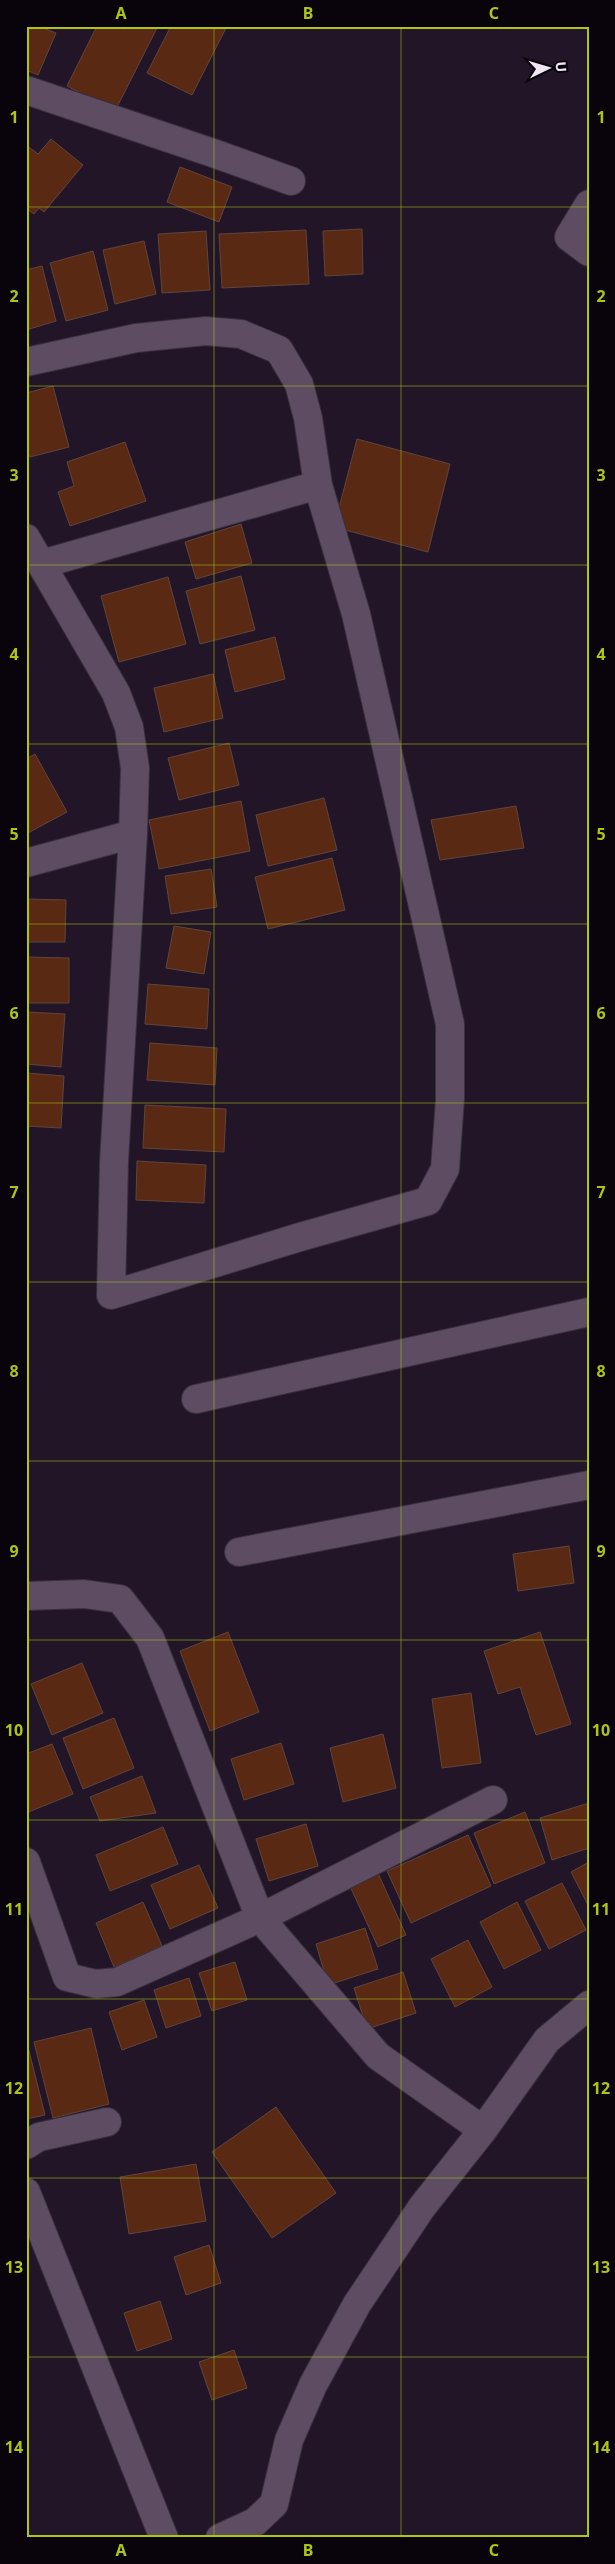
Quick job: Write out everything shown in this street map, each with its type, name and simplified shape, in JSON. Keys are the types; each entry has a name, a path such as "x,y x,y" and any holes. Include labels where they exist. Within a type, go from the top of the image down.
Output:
{"street":[{"path":"26,90 213,153 291,182"},
{"path":"589,204 568,237 589,252"},
{"path":"26,362 136,338 206,331 241,334 279,350 299,384 308,418 318,485 356,614 450,1024 450,1099 445,1168 428,1201 300,1237 111,1295 114,1162 133,834 135,768 129,727 116,693 26,538"},
{"path":"42,564 318,485"},
{"path":"26,863 133,834"},
{"path":"196,1399 589,1312"},
{"path":"239,1552 589,1485"},
{"path":"26,1596 84,1594 120,1599 150,1638 260,1918 378,2056 483,2130"},
{"path":"26,1862 67,1977 96,1984 118,1982 260,1918 494,1800"},
{"path":"220,2538 255,2522 274,2504 289,2440 313,2385 358,2304 422,2207 483,2130 547,2040 589,2005"},
{"path":"26,2145 39,2137 107,2122"},
{"path":"26,2192 164,2538"}],"building":[{"path":"26,26 38,26 56,33 38,75 26,70"},
{"path":"97,26 158,26 115,111 67,86"},
{"path":"171,26 227,26 192,95 147,73"},
{"path":"51,139 83,165 44,212 39,208 34,214 26,208 26,145 38,154"},
{"path":"180,167 232,187 219,222 167,202"},
{"path":"362,229 363,274 325,276 323,231"},
{"path":"306,230 309,284 222,288 219,234"},
{"path":"206,231 210,290 162,293 158,234"},
{"path":"144,241 156,294 115,304 103,250"},
{"path":"93,251 108,310 66,321 50,263"},
{"path":"42,266 56,321 26,330 26,270"},
{"path":"53,386 69,447 30,457 26,449 26,393"},
{"path":"357,439 450,464 428,552 334,527"},
{"path":"125,442 146,501 70,526 58,492 74,486 67,462"},
{"path":"241,524 252,563 196,579 185,542"},
{"path":"241,576 255,630 200,644 186,591"},
{"path":"168,577 186,644 119,662 101,596"},
{"path":"275,637 285,679 235,692 225,650"},
{"path":"213,674 223,718 164,732 154,688"},
{"path":"229,743 239,785 179,800 168,758"},
{"path":"35,754 67,812 26,834 26,759"},
{"path":"324,798 337,850 268,866 256,815"},
{"path":"241,801 250,851 159,869 149,820"},
{"path":"516,806 524,848 440,860 431,820"},
{"path":"332,858 345,910 268,929 255,877"},
{"path":"211,869 217,907 171,914 165,876"},
{"path":"26,899 66,900 65,942 26,942"},
{"path":"174,926 211,932 204,974 166,968"},
{"path":"26,957 69,958 69,1003 26,1003"},
{"path":"148,984 209,989 207,1029 145,1024"},
{"path":"26,1012 65,1014 61,1067 26,1064"},
{"path":"150,1043 217,1048 215,1085 147,1080"},
{"path":"26,1073 64,1076 61,1128 26,1126"},
{"path":"145,1105 226,1109 224,1152 143,1148"},
{"path":"137,1161 206,1165 204,1203 136,1200"},
{"path":"569,1546 574,1583 518,1591 513,1554"},
{"path":"228,1632 259,1712 210,1731 180,1651"},
{"path":"540,1632 571,1724 536,1735 520,1687 498,1694 484,1651"},
{"path":"82,1663 103,1713 52,1735 31,1684"},
{"path":"471,1693 481,1763 442,1768 432,1699"},
{"path":"114,1718 134,1768 83,1789 63,1738"},
{"path":"383,1734 396,1788 343,1802 330,1748"},
{"path":"281,1743 294,1784 244,1800 231,1759"},
{"path":"52,1744 73,1794 26,1813 26,1754"},
{"path":"142,1776 156,1813 100,1821 90,1797"},
{"path":"589,1803 589,1848 552,1860 540,1818"},
{"path":"525,1812 545,1863 494,1884 474,1833"},
{"path":"306,1824 318,1866 269,1881 256,1839"},
{"path":"163,1827 178,1864 110,1891 96,1855"},
{"path":"468,1835 491,1886 411,1923 387,1871"},
{"path":"589,1862 589,1907 571,1872"},
{"path":"199,1865 218,1908 170,1929 151,1885"},
{"path":"377,1871 406,1935 378,1947 349,1884"},
{"path":"562,1883 586,1930 549,1949 525,1901"},
{"path":"143,1902 162,1946 114,1967 96,1923"},
{"path":"517,1902 541,1950 504,1969 480,1922"},
{"path":"365,1928 378,1969 328,1985 316,1944"},
{"path":"468,1940 492,1987 455,2007 431,1959"},
{"path":"235,1962 247,2000 212,2011 199,1973"},
{"path":"403,1972 416,2013 367,2029 354,1988"},
{"path":"189,1978 201,2016 166,2028 154,1990"},
{"path":"144,2000 157,2037 122,2050 109,2012"},
{"path":"91,2028 109,2104 53,2118 34,2042"},
{"path":"26,2039 45,2115 26,2119"},
{"path":"276,2107 336,2193 272,2238 212,2152"},
{"path":"196,2164 206,2221 129,2234 120,2177"},
{"path":"209,2245 221,2283 186,2295 174,2257"},
{"path":"160,2301 172,2339 137,2351 124,2313"},
{"path":"234,2350 247,2388 212,2400 199,2362"}]}
